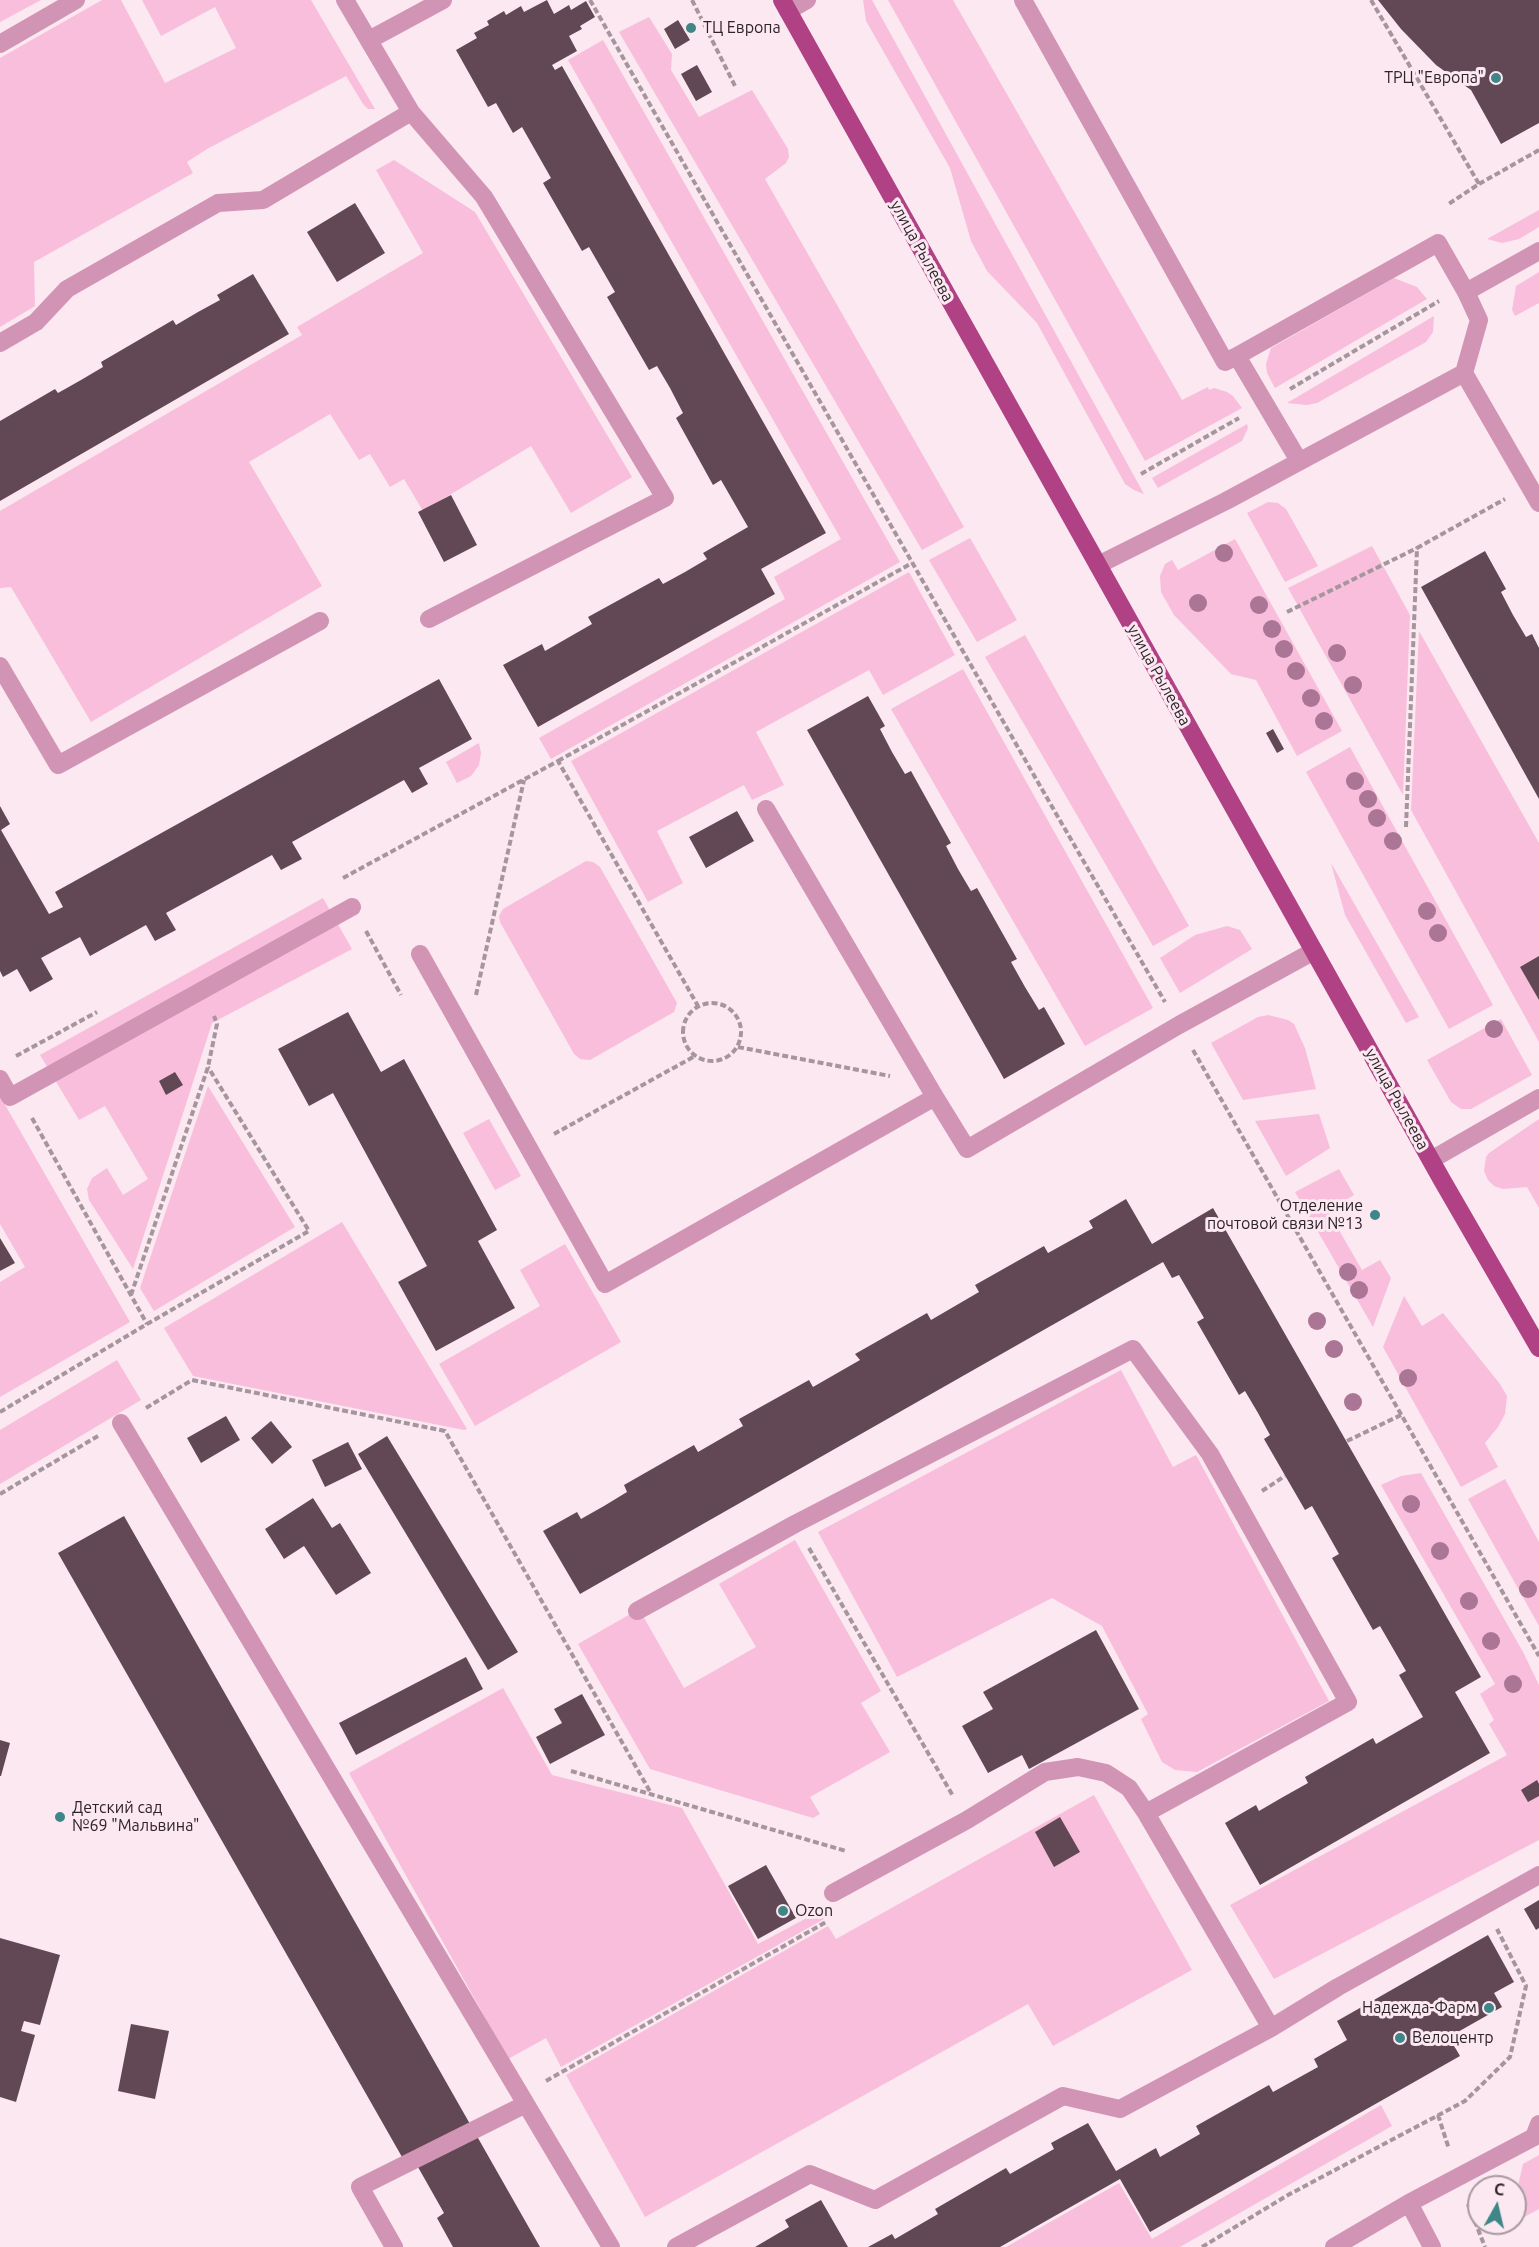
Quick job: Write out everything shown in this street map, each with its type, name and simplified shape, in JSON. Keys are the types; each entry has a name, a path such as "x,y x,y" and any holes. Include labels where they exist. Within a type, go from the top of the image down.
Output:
{"main road":[{"name":"улица Рылеева","path":"785,6 1431,1160 1539,1348"}],"lane":[{"path":"0,45 76,0"},
{"path":"345,0 411,112 484,197 665,498 429,620"},
{"path":"369,40 443,0"},
{"path":"785,6 807,0"},
{"path":"1023,0 1225,362 1438,243 1479,320 1464,374 1539,503"},
{"path":"0,343 36,322 67,289 208,209 219,203 262,200 411,112"},
{"path":"1464,290 1539,251"},
{"path":"1237,356 1299,462"},
{"path":"1098,565 1226,501 1464,374"},
{"path":"0,666 58,765 320,621"},
{"path":"766,809 966,1149 1179,1025 1314,951"},
{"path":"0,1079 10,1096 352,907"},
{"path":"420,954 605,1284 930,1090"},
{"path":"1431,1160 1539,1098"},
{"path":"637,1611 795,1524 1133,1349 1210,1454 1347,1702 1146,1813"},
{"path":"121,1423 611,2247"},
{"path":"833,1893 967,1820 1045,1772 1078,1767 1106,1773 1129,1788 1146,1813 1271,2028"},
{"path":"676,2247 810,2174 875,2200 1063,2096 1120,2109 1271,2028 1338,1987 1539,1875"},
{"path":"394,2247 360,2187 524,2099"},
{"path":"1334,2247 1409,2203 1534,2137 1539,2124"},
{"path":"1409,2203 1432,2247"}],"path":[{"path":"590,0 1539,1656"},
{"path":"692,0 735,86"},
{"path":"1371,0 1479,184"},
{"path":"1447,205 1539,150"},
{"path":"1141,474 1464,290"},
{"path":"1287,612 1417,548 1529,486"},
{"path":"1406,827 1417,548"},
{"path":"337,882 912,563"},
{"path":"558,761 698,1006"},
{"path":"466,1037 525,779"},
{"path":"352,907 401,995"},
{"path":"131,1295 208,1067 217,1024 204,990"},
{"path":"705,1003 720,1004 733,1011 741,1024 742,1032 738,1047 733,1053 710,1061 695,1056 686,1045 683,1030 687,1016 698,1006 705,1003"},
{"path":"98,1012 4,1063 147,1324"},
{"path":"738,1047 930,1090"},
{"path":"530,1147 695,1056"},
{"path":"0,1412 309,1231 208,1067"},
{"path":"0,1494 192,1380 445,1431 652,1795"},
{"path":"1347,1441 1401,1416"},
{"path":"795,1524 967,1820"},
{"path":"571,1771 888,1863"},
{"path":"524,2099 832,1918 833,1893"},
{"path":"1202,2247 1288,2195 1465,2101 1510,2057 1526,1986 1485,1904"}],"shaded area":[{"path":"0,0 41,0 0,22"},
{"path":"102,0 121,0 165,83 236,48 215,7 161,36 142,0 311,0 375,109 368,109 363,104 346,76 207,149 187,162 193,173 34,262 35,306 0,327 0,58"},
{"path":"863,0 872,0 1144,494 1125,484 1037,323 987,271 971,241 950,168 866,21"},
{"path":"888,0 953,0 1182,400 1208,387 1209,390 1214,388 1227,392 1242,408 1145,461"},
{"path":"649,17 672,54 671,70 699,117 752,90 788,149 789,157 786,163 765,179 964,527 922,550 619,32"},
{"path":"603,40 900,562 551,759 539,738 785,599 774,577 841,539 568,60"},
{"path":"394,160 475,212 632,477 571,513 531,446 423,511 404,479 390,487 370,454 359,460 330,414 249,462 322,586 91,722 11,587 0,588 0,511 302,335 297,327 423,253 376,170"},
{"path":"1539,210 1539,227 1519,239 1502,243 1487,239"},
{"path":"1539,272 1539,303 1515,316 1512,310 1516,286"},
{"path":"1394,278 1417,287 1427,299 1275,388 1267,373 1266,364 1271,348"},
{"path":"1434,316 1433,332 1426,342 1317,403 1307,405 1287,403"},
{"path":"1247,424 1248,428 1242,441 1158,488 1152,478"},
{"path":"1268,502 1278,503 1286,509 1318,566 1285,582 1247,513"},
{"path":"970,538 1017,620 977,642 929,560"},
{"path":"1235,539 1342,731 1297,756 1256,680 1231,674 1174,615 1161,592 1160,576 1165,564 1172,560 1178,570"},
{"path":"1372,546 1410,615 1403,795 1288,588"},
{"path":"909,572 955,655 883,695 869,670 756,732 784,785 752,800 744,785 657,831 683,883 648,902 571,761"},
{"path":"1419,631 1539,843 1539,1042 1411,810"},
{"path":"1025,635 1189,926 1153,946 985,657"},
{"path":"963,669 1153,1008 1085,1046 891,709"},
{"path":"479,743 481,753 479,765 471,776 457,783 446,762"},
{"path":"1350,747 1493,1005 1449,1029 1306,772"},
{"path":"586,861 593,862 600,867 677,1003 674,1012 590,1060 580,1059 574,1054 500,922 499,916 503,909"},
{"path":"1331,863 1419,1017 1406,1023 1345,915"},
{"path":"323,898 352,949 212,1023 133,1269 89,1200 87,1189 92,1178 107,1168 123,1195 148,1179 105,1106 79,1120 40,1055"},
{"path":"1227,926 1240,930 1252,949 1180,993 1160,958 1195,935"},
{"path":"1268,1015 1288,1020 1294,1024 1305,1048 1316,1089 1243,1100 1211,1043 1258,1017"},
{"path":"1501,1019 1532,1075 1471,1109 1461,1109 1451,1102 1427,1060"},
{"path":"208,1086 295,1227 154,1311 140,1288"},
{"path":"0,1096 130,1322 0,1397 0,1282 25,1267 0,1224"},
{"path":"1319,1114 1330,1148 1286,1176 1255,1121"},
{"path":"489,1119 521,1176 495,1190 463,1133"},
{"path":"1539,1119 1539,1208 1527,1187 1503,1189 1494,1186 1484,1171 1486,1157 1489,1153"},
{"path":"1339,1169 1354,1195 1328,1211 1362,1270 1380,1260 1391,1278 1373,1327 1295,1192"},
{"path":"342,1222 467,1429 193,1376 164,1328"},
{"path":"565,1244 621,1342 475,1426 439,1364 540,1306 520,1270"},
{"path":"1404,1296 1422,1326 1443,1313 1507,1396 1505,1414 1485,1443 1498,1467 1461,1487 1383,1347"},
{"path":"117,1360 141,1400 0,1484 0,1430"},
{"path":"1121,1370 1173,1467 1196,1455 1329,1701 1197,1772 1175,1770 1162,1762 1141,1719 1148,1714 1102,1626 1052,1598 897,1677 818,1532"},
{"path":"1421,1473 1523,1652 1539,1685 1539,1840 1274,1979 1230,1905 1507,1755 1489,1724 1494,1720 1480,1694 1495,1684 1381,1485 1401,1476"},
{"path":"1505,1479 1539,1542 1539,1626 1468,1499"},
{"path":"795,1540 881,1691 861,1703 890,1752 810,1797 820,1814 813,1818 650,1769 578,1644 639,1609 684,1688 756,1647 719,1584"},
{"path":"503,1688 552,1775 682,1808 758,1944 820,1911 824,1919 561,2067 546,2038 508,2059 349,1773"},
{"path":"1094,1795 1192,1970 1053,2046 1028,2004 645,2217 566,2075 828,1926 836,1939"},
{"path":"1381,2105 1392,2126 1180,2247 1006,2247 1119,2183 1152,2239"},
{"path":"1539,2155 1539,2209 1527,2216 1527,2175 1520,2175 1523,2164"}],"building":[{"path":"547,0 554,14 569,5 571,10 586,1 595,17 580,26 582,29 569,36 577,51 552,65 555,70 562,66 826,533 761,569 775,594 538,727 503,665 542,644 545,651 592,624 588,617 659,578 663,584 685,572 707,559 703,553 748,527 721,480 713,485 676,418 683,413 670,388 657,366 649,370 607,297 615,292 589,247 582,251 543,183 551,178 522,127 513,133 496,103 488,107 456,50 477,38 474,33 489,25 487,21 504,11 506,15 521,6 524,12"},
{"name":"ТРЦ \"Европа\"","path":"1378,0 1539,0 1539,123 1501,144 1471,90 1436,65 1401,29"},
{"path":"678,20 690,40 675,49 664,29"},
{"path":"697,65 712,92 696,101 681,74"},
{"path":"355,203 385,253 337,282 307,232"},
{"path":"253,274 289,334 0,501 0,421 55,389 58,393 81,380 103,367 101,362 173,320 176,325 220,300 217,295"},
{"path":"451,495 477,545 444,562 418,512"},
{"path":"1485,551 1506,589 1501,592 1513,615 1526,637 1532,634 1539,648 1539,799 1421,587"},
{"path":"439,679 472,739 419,768 428,784 412,793 404,780 292,842 302,859 281,870 272,855 166,913 176,930 155,941 146,925 90,956 80,937 41,958 53,979 30,992 17,969 3,977 0,971 0,806 10,824 1,830 49,914 63,907 55,892"},
{"path":"868,696 885,726 880,729 892,752 905,774 911,771 951,843 946,846 958,869 971,891 977,888 1017,959 1011,962 1025,987 1039,1010 1044,1007 1065,1044 1004,1079 807,730"},
{"path":"1273,729 1284,749 1277,753 1266,733"},
{"path":"737,811 754,841 706,868 689,837"},
{"path":"1539,956 1539,1000 1520,967"},
{"path":"348,1012 381,1072 404,1059 497,1230 478,1241 515,1308 436,1351 398,1282 427,1266 333,1093 309,1106 278,1049"},
{"path":"175,1072 183,1085 166,1095 159,1081"},
{"path":"1126,1199 1152,1244 1213,1208 1481,1677 1455,1692 1490,1753 1260,1885 1225,1823 1256,1805 1259,1811 1308,1783 1305,1777 1373,1738 1376,1744 1423,1717 1399,1675 1406,1671 1380,1626 1373,1630 1332,1558 1339,1554 1312,1506 1305,1510 1264,1439 1270,1435 1258,1413 1245,1391 1239,1395 1197,1322 1204,1318 1179,1275 1172,1278 1163,1262 580,1594 543,1531 577,1512 581,1519 604,1506 627,1492 624,1485 694,1445 698,1452 743,1426 739,1419 809,1380 813,1387 860,1360 855,1354 927,1313 931,1320 979,1292 975,1285 1044,1246 1048,1253 1093,1228 1089,1221"},
{"path":"0,1238 15,1263 0,1271"},
{"path":"226,1416 240,1440 201,1463 187,1438"},
{"path":"271,1421 292,1447 272,1464 251,1438"},
{"path":"387,1436 518,1652 488,1670 358,1454"},
{"path":"348,1442 362,1469 325,1487 312,1460"},
{"path":"313,1498 332,1528 340,1523 371,1573 336,1595 304,1546 284,1559 265,1529"},
{"path":"124,1516 540,2247 453,2247 437,2218 444,2213 414,2160 406,2164 58,1553"},
{"path":"1096,1630 1139,1709 1029,1769 1022,1755 988,1773 962,1726 993,1709 983,1692"},
{"path":"466,1657 483,1689 356,1755 339,1723"},
{"path":"582,1694 605,1735 550,1764 536,1737 562,1723 554,1709"},
{"path":"0,1740 10,1743 1,1776 0,1776"},
{"path":"1537,1780 1539,1796 1528,1802 1521,1790"},
{"path":"1060,1817 1080,1852 1054,1867 1035,1832"},
{"path":"766,1865 796,1918 758,1939 728,1886"},
{"path":"1539,1900 1539,1928 1536,1930 1524,1909"},
{"path":"1488,1935 1514,1982 1494,1993 1502,2007 1449,2037 1460,2056 1150,2232 1120,2179 1000,2247 868,2247 892,2234 895,2239 938,2214 935,2209 1006,2168 1010,2174 1054,2149 1051,2143 1088,2123 1116,2171 1156,2148 1160,2157 1200,2134 1196,2126 1269,2085 1273,2092 1318,2067 1314,2059 1347,2040 1337,2021"},
{"path":"0,1938 60,1955 40,2025 24,2021 21,2031 35,2035 16,2102 0,2097"},
{"path":"131,2024 169,2031 155,2099 118,2091"},
{"path":"821,2200 848,2247 755,2247 789,2227 785,2220"}],"place":[{"name":"ТЦ Европа","path":"691,28"},
{"name":"ТРЦ \"Европа\"","path":"1496,78"},
{"name":"Отделение почтовой связи №13","path":"1375,1215"},
{"name":"Детский сад №69 \"Мальвина\"","path":"60,1817"},
{"name":"Ozon","path":"783,1911"},
{"name":"Надежда-Фарм","path":"1489,2008"},
{"name":"Велоцентр","path":"1400,2038"}]}
